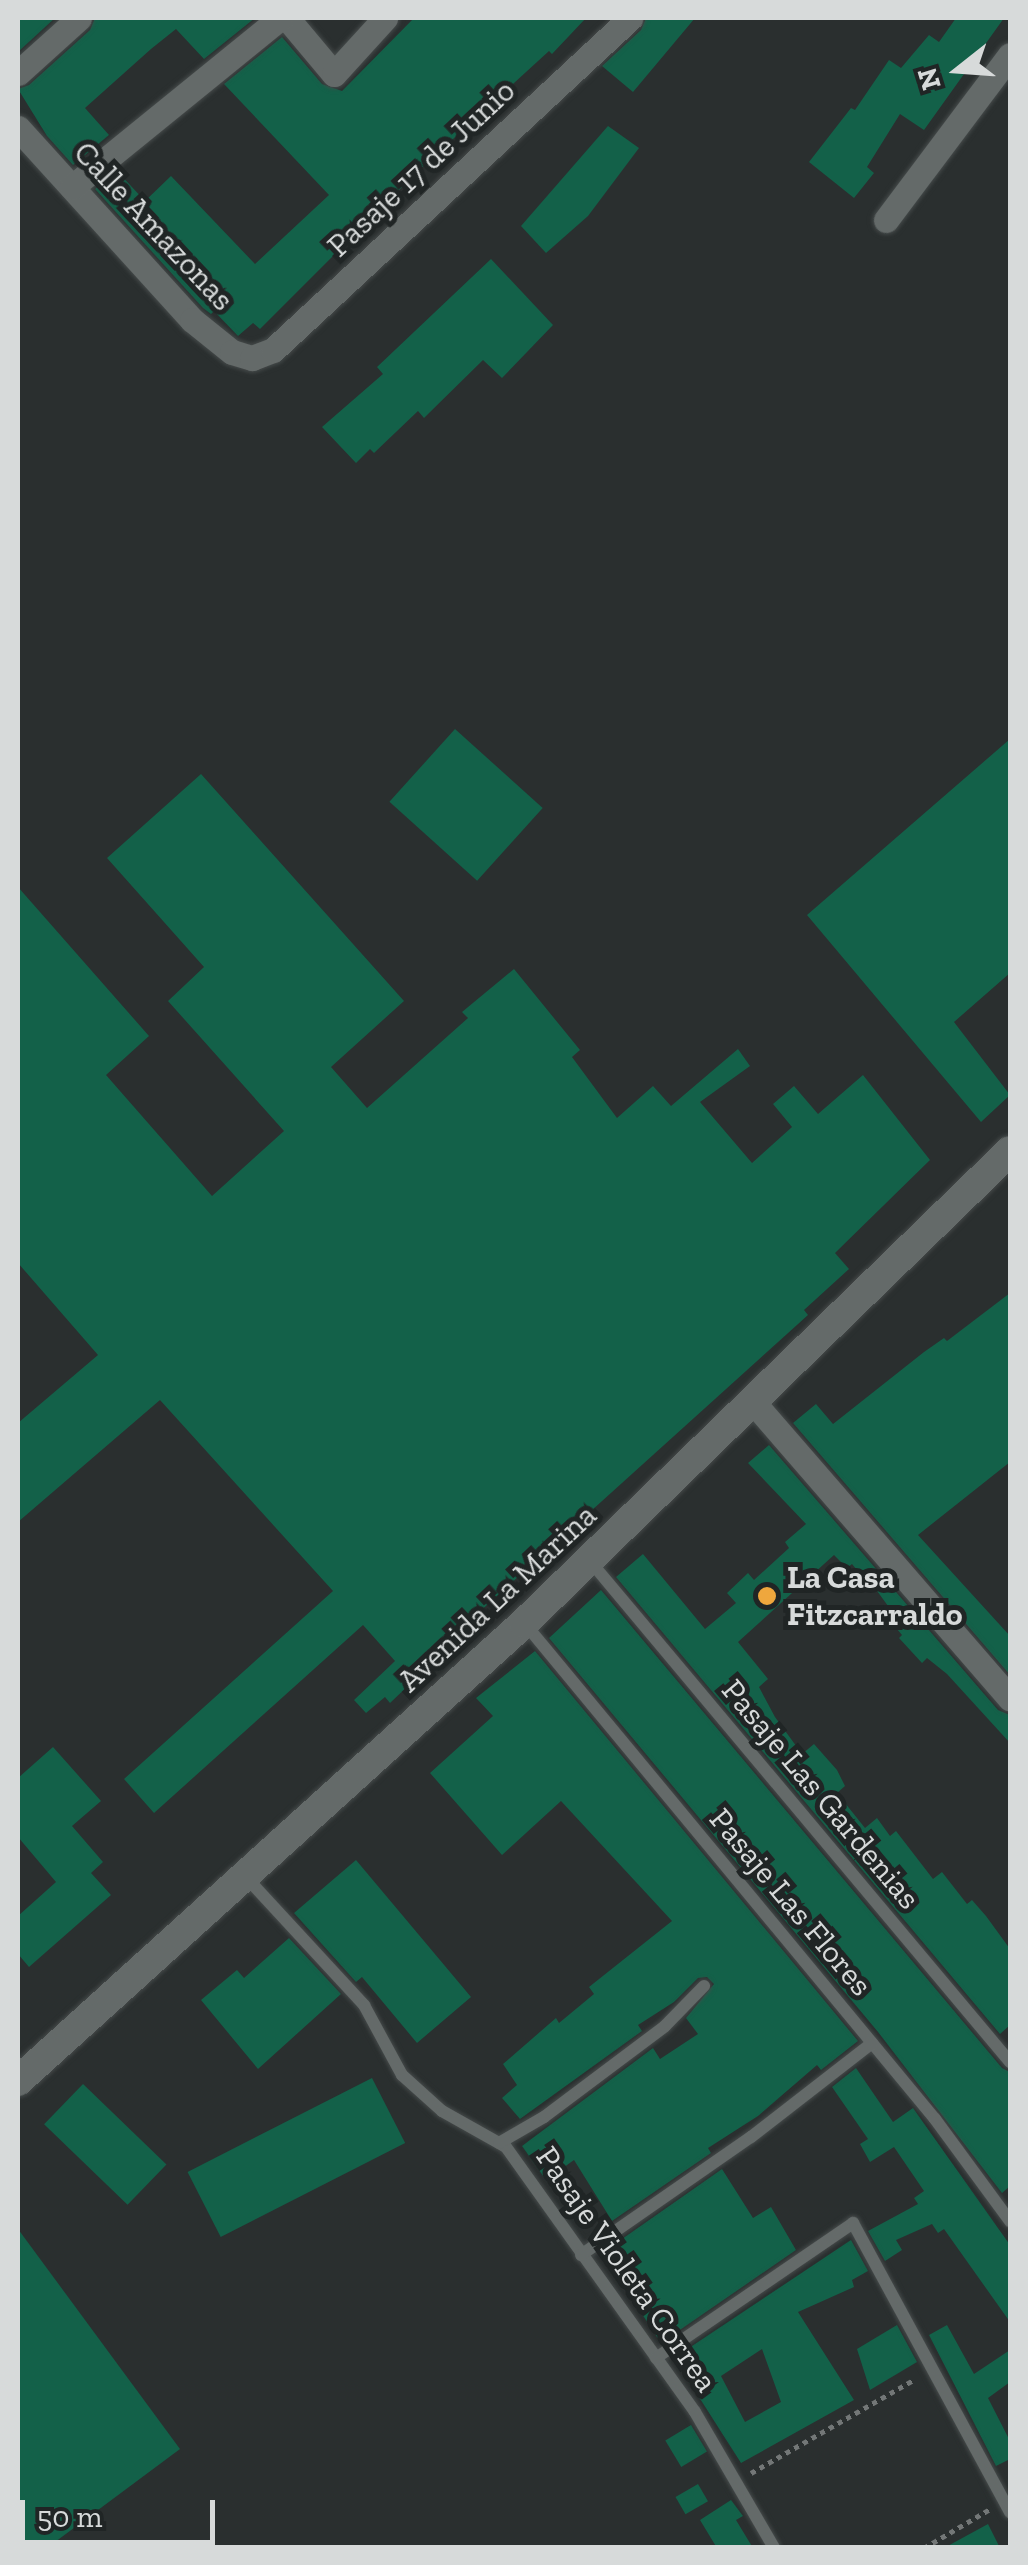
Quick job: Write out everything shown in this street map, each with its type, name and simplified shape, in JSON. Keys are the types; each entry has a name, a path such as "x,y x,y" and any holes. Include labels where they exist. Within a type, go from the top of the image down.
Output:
{"main road":[{"name":"Avenida La Marina","path":"18,2081 524,1623 1010,1150"}],"street":[{"path":"18,73 80,18"},
{"path":"72,187 284,18 334,74 385,18"},
{"name":"Pasaje 17 de Junio","path":"252,358 273,350 630,18"},
{"path":"886,220 1010,55"},
{"name":"Calle Amazonas","path":"18,128 192,320 232,352 252,358"},
{"path":"754,1403 1010,1699"}],"lane":[{"name":"Pasaje Las Gardenias","path":"590,1561 1010,2062"},
{"name":"Pasaje Las Flores","path":"524,1623 872,2043 1010,2222"},
{"name":"Pasaje Violeta Correa","path":"244,1876 364,2005 402,2075 442,2111 506,2146 656,2358 774,2548"},
{"path":"499,2143 544,2117 665,2026 704,1986"},
{"path":"582,2255 751,2137 872,2043"},
{"path":"656,2358 853,2223 1008,2506"}],"path":[{"path":"736,2482 932,2369"},
{"path":"924,2548 1008,2506"}],"building":[{"path":"18,18 55,18 18,52"},
{"path":"95,18 255,18 204,59 176,29 151,49 85,108 109,135 73,165 47,136 18,89 29,85 90,30"},
{"path":"414,18 586,18 552,54 549,51 417,172 260,329 253,323 238,336 214,311 211,314 203,308 95,189 117,171 145,201 171,176 255,264 329,195 224,84 282,37 322,84 342,91"},
{"path":"646,18 695,18 633,92 602,66 641,30"},
{"path":"956,18 1004,18 924,130 900,114 867,167 874,173 854,198 809,162 851,108 855,110 889,60 901,68 929,35 939,42"},
{"path":"608,126 639,148 588,216 546,253 521,226"},
{"path":"491,259 553,325 502,378 483,360 424,418 418,411 374,453 370,449 356,463 322,427 383,374 377,367"},
{"path":"455,729 543,808 477,881 389,802"},
{"path":"1010,739 1010,973 954,1022 1010,1095 981,1122 807,915"},
{"path":"201,774 404,1001 331,1067 367,1108 468,1018 462,1012 514,969 580,1050 572,1057 617,1118 653,1086 671,1106 738,1049 750,1066 700,1102 752,1163 792,1127 773,1104 794,1086 818,1114 863,1075 930,1160 835,1253 849,1269 804,1310 808,1315 405,1679 410,1684 390,1703 385,1697 366,1713 354,1700 395,1661 363,1625 154,1813 124,1779 333,1591 160,1400 18,1522 18,1423 98,1355 18,1263 18,887 149,1036 106,1075 212,1196 284,1131 168,1001 204,967 107,858"},
{"path":"1010,1293 1010,1462 918,1535 1010,1636 1010,1675 793,1423 816,1404 833,1424 924,1352 944,1338 947,1341"},
{"path":"769,1445 998,1710 1010,1715 1010,1743 947,1674 927,1658 922,1663 899,1638 902,1635 891,1622 896,1617 864,1573 861,1575 852,1564 847,1568 834,1555 738,1642 768,1679 759,1687 775,1717 802,1754 814,1744 837,1770 845,1786 837,1793 865,1828 877,1818 890,1836 896,1831 933,1879 942,1872 967,1904 972,1900 1010,1949 1010,2025 1000,2034 616,1577 643,1554 705,1629 736,1603 727,1593 748,1573 754,1580 789,1548 785,1542 806,1524 748,1463"},
{"path":"601,1590 1002,2068 1010,2072 1010,2186 1002,2193 878,2032 549,1638"},
{"path":"535,1651 858,2041 821,2070 817,2065 758,2116 708,2148 711,2153 612,2221 574,2160 546,2180 522,2146 653,2048 660,2059 698,2034 686,2018 714,1984 707,1977 698,1978 674,2002 638,2025 642,2031 520,2119 502,2098 517,2085 503,2064 556,2018 559,2023 594,1994 589,1987 672,1921 561,1801 502,1855 430,1773 493,1716 476,1698"},
{"path":"53,1747 101,1801 72,1826 103,1862 91,1873 111,1895 29,1967 18,1954 18,1916 56,1882 18,1837 18,1778"},
{"path":"356,1860 471,1997 417,2043 362,1977 356,1982 294,1913"},
{"path":"289,1938 341,1994 258,2069 201,2000 237,1970 244,1978"},
{"path":"856,2068 893,2122 913,2108 1010,2245 1010,2322 944,2229 938,2233 932,2224 896,2240 902,2250 885,2261 868,2231 918,2204 914,2198 924,2191 894,2147 870,2162 860,2144 868,2139 832,2087"},
{"path":"372,2078 405,2143 221,2237 188,2172"},
{"path":"83,2084 166,2165 128,2205 44,2124"},
{"path":"722,2169 753,2218 771,2207 796,2250 661,2343 602,2253"},
{"path":"18,2229 180,2449 47,2548 18,2548"},
{"path":"851,2240 868,2271 852,2280 854,2287 798,2312 854,2400 741,2463 674,2358","holes":["762,2349 781,2402 745,2422 721,2376"]},
{"path":"897,2325 917,2362 870,2390 857,2349"},
{"path":"947,2325 974,2374 1010,2350 1010,2382 988,2398 1010,2441 1010,2459 996,2466 929,2335"},
{"path":"691,2425 707,2452 681,2467 665,2440"},
{"path":"698,2484 708,2501 685,2514 675,2497"},
{"path":"731,2500 743,2516 736,2520 753,2548 717,2548 700,2520"},
{"path":"988,2524 1000,2548 944,2548"}],"place":[{"name":"La Casa Fitzcarraldo","path":"767,1596"}]}
